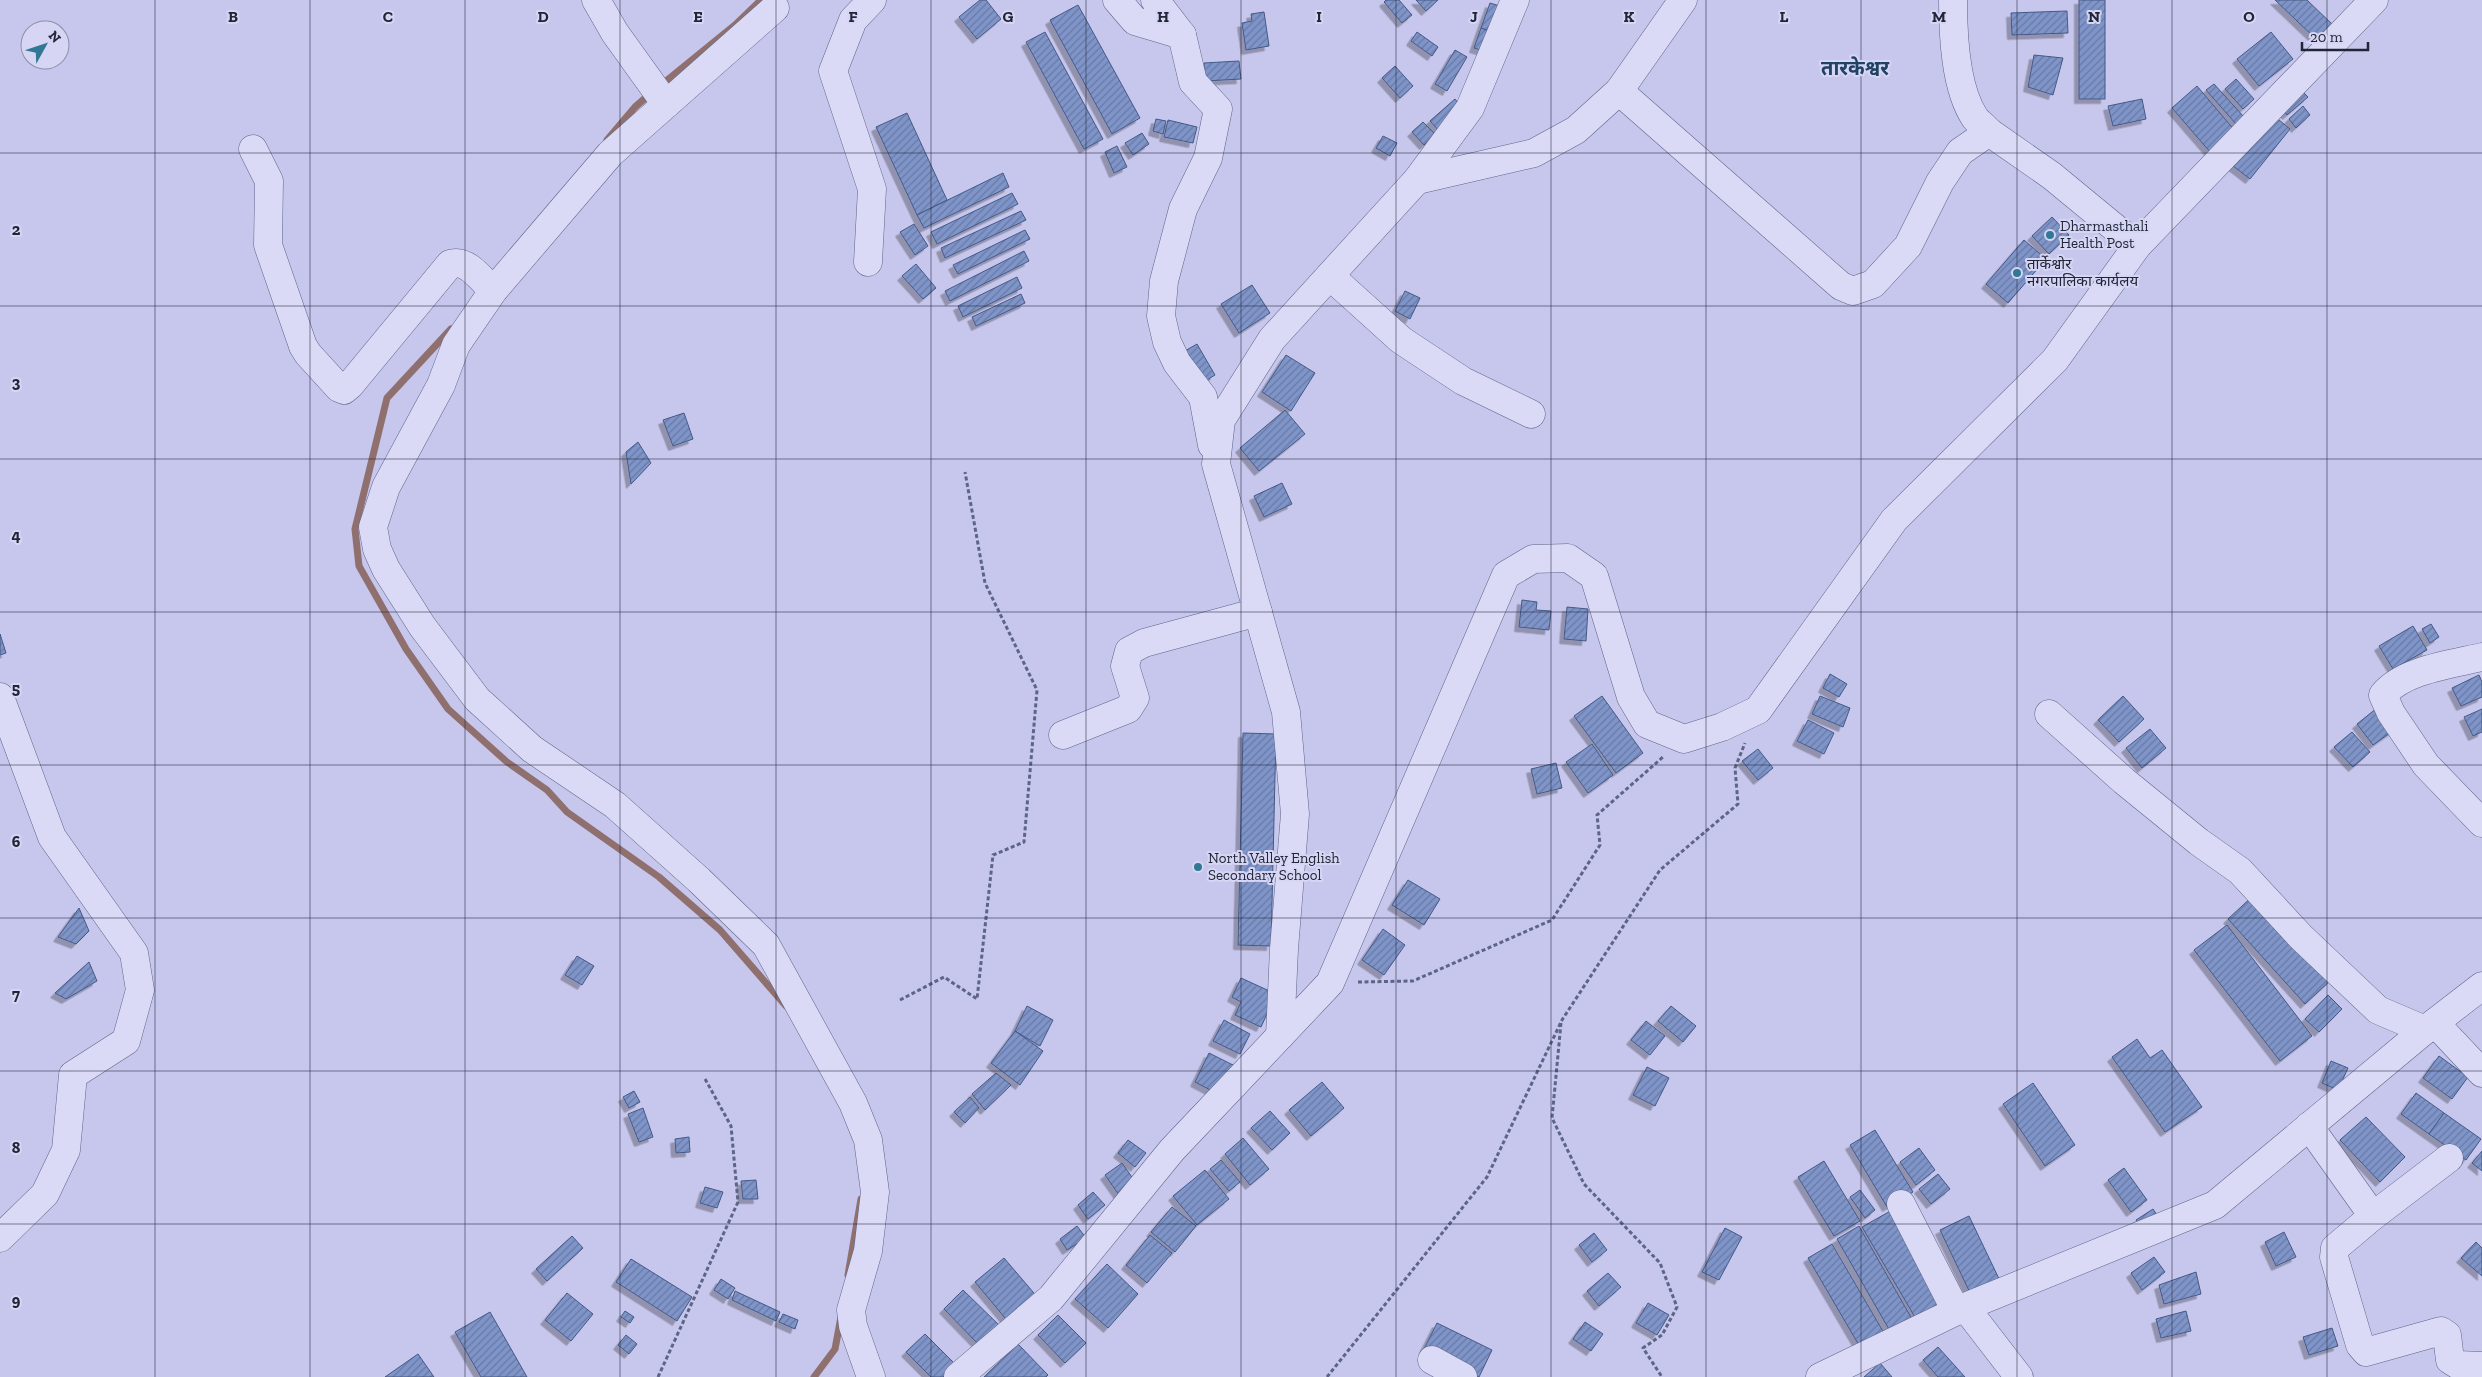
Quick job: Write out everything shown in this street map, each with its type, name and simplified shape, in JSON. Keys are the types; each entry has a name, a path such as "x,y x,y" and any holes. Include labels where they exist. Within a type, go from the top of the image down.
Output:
{"street":[{"path":"596,0 615,33 666,104"},
{"path":"868,262 872,189 833,71 854,20 872,0"},
{"path":"1118,0 1135,21 1182,35"},
{"path":"1155,0 1182,35 1193,82 1218,109 1208,158 1183,209 1164,281 1161,316 1167,342 1177,363 1203,397 1216,464 1286,712 1295,814 1284,949 1280,1036"},
{"path":"1216,464 1221,420 1272,339 1417,180 1470,108 1515,0"},
{"path":"1417,180 1534,153 1576,130 1619,91 1683,0"},
{"path":"1953,0 1953,24 1961,86 1976,118 1989,132 2052,176 2137,246"},
{"path":"958,1377 1051,1298 1172,1150 1330,983 1506,575 1533,559 1568,558 1594,576 1631,697 1647,724 1684,739 1722,727 1758,710 1894,520 2055,360 2137,246 2374,0"},
{"path":"775,8 610,154 493,291 456,345 441,385 386,487 373,527 377,549 405,602 477,699 532,749 615,805 699,880 766,945 853,1103 868,1140 876,1192 868,1251 851,1310 853,1326 871,1377"},
{"path":"1619,91 1841,286 1853,291 1873,284 1908,246 1940,182 1960,152 1989,132"},
{"path":"253,149 269,181 268,245 303,346 339,388 344,390 350,385 450,264 457,262 464,264 493,291"},
{"path":"1330,276 1401,340 1463,381 1531,414"},
{"path":"1063,735 1128,709 1135,698 1125,666 1129,651 1144,643 1258,612"},
{"path":"2482,657 2430,669 2390,685 2383,695 2391,712 2426,765 2482,823"},
{"path":"0,697 52,837 134,953 140,990 126,1041 73,1075 66,1150 45,1194 0,1238"},
{"path":"2049,714 2124,781 2199,842 2240,871 2301,937 2378,1010 2430,1026 2482,1073"},
{"path":"1820,1377 1960,1309 2214,1205 2430,1026 2482,986"},
{"path":"2309,1126 2373,1216"},
{"path":"2450,1158 2373,1216 2335,1248 2334,1257 2360,1345 2366,1352 2441,1331 2447,1336 2450,1360 2458,1365 2482,1366"},
{"path":"1901,1204 1960,1309 2019,1377"},
{"path":"1432,1360 1463,1377"}],"path":[{"path":"900,1000 944,978 977,999 993,856 1024,842 1037,690 985,582 965,472"},
{"path":"1327,1377 1487,1177 1562,1020 1660,870 1738,804 1735,768 1758,710"},
{"path":"1330,983 1413,981 1552,920 1600,845 1597,815 1684,739"},
{"path":"1562,1020 1552,1118 1584,1184 1660,1263 1677,1307 1662,1335 1643,1348 1662,1377"},
{"path":"658,1377 738,1202 731,1126 704,1077"}],"building":[{"path":"980,0 986,0 1001,19 977,39 959,17"},
{"path":"1386,0 1399,0 1412,15 1402,23 1384,2"},
{"path":"1416,0 1438,0 1426,11"},
{"path":"2079,0 2105,0 2105,99 2079,99"},
{"path":"2275,0 2307,0 2333,25 2318,41"},
{"path":"1490,3 1503,7 1494,33 1481,28"},
{"path":"1078,5 1140,118 1112,134 1050,20"},
{"path":"2067,11 2068,33 2012,35 2011,13"},
{"path":"1264,12 1269,46 1246,50 1242,23 1252,21 1251,14"},
{"path":"1481,28 1494,33 1487,52 1474,48"},
{"path":"1045,32 1103,139 1084,149 1026,42"},
{"path":"1417,32 1438,47 1432,56 1411,41"},
{"path":"2271,32 2293,59 2259,86 2237,59"},
{"path":"1455,50 1467,57 1447,91 1435,84"},
{"path":"2034,55 2063,58 2053,95 2028,87"},
{"path":"1239,61 1241,79 1205,81 1204,63"},
{"path":"1395,66 1413,86 1400,98 1382,78"},
{"path":"2236,79 2254,99 2243,109 2225,89"},
{"path":"2214,84 2244,117 2236,124 2206,90"},
{"path":"2197,86 2236,132 2211,153 2172,108"},
{"path":"2300,89 2308,97 2287,115 2280,106"},
{"path":"1455,99 1463,109 1439,131 1430,121"},
{"path":"2142,99 2146,119 2113,126 2108,106"},
{"path":"2303,106 2310,115 2296,128 2289,119"},
{"path":"907,113 947,200 917,215 876,127"},
{"path":"2273,115 2290,129 2250,179 2233,166"},
{"path":"1156,119 1166,121 1163,134 1153,131"},
{"path":"1168,120 1197,127 1193,143 1164,137"},
{"path":"1423,122 1436,135 1424,145 1412,132"},
{"path":"1142,133 1149,144 1133,155 1125,143"},
{"path":"1383,136 1397,143 1390,156 1376,148"},
{"path":"1117,146 1127,167 1114,173 1105,152"},
{"path":"1003,173 1009,187 924,228 917,215"},
{"path":"1012,193 1018,204 937,244 931,232"},
{"path":"1021,211 1026,220 945,258 941,248"},
{"name":"Dharmasthali Health Post","path":"2052,217 2069,235 2049,254 2032,236"},
{"path":"914,224 928,246 915,255 900,232"},
{"path":"1025,230 1030,239 958,274 953,265"},
{"path":"2024,240 2046,259 2008,303 1986,284"},
{"path":"1024,251 1029,261 950,301 945,291"},
{"path":"916,264 936,288 923,299 902,276"},
{"path":"1017,277 1022,288 963,317 958,306"},
{"path":"1252,285 1270,313 1239,333 1221,304"},
{"path":"1405,291 1420,298 1410,319 1395,311"},
{"path":"1021,294 1025,303 976,326 972,317"},
{"path":"1197,344 1215,375 1202,383 1183,352"},
{"path":"1286,355 1315,373 1291,411 1262,392"},
{"path":"1285,410 1305,434 1259,471 1240,448"},
{"path":"684,413 693,439 673,446 663,420"},
{"path":"638,442 651,463 631,484 626,452"},
{"path":"1282,483 1292,504 1264,517 1254,496"},
{"path":"1522,600 1537,602 1536,610 1551,611 1549,630 1519,627"},
{"path":"1567,607 1588,609 1586,641 1564,639"},
{"path":"2431,624 2439,637 2430,643 2422,629"},
{"path":"2413,626 2427,650 2393,669 2379,646"},
{"path":"0,634 6,653 0,655"},
{"path":"1830,674 1847,684 1839,697 1823,688"},
{"path":"2479,675 2482,682 2482,697 2461,706 2452,688"},
{"path":"1602,696 1643,753 1616,773 1574,716"},
{"path":"1820,696 1850,708 1843,727 1812,714"},
{"path":"2123,696 2144,719 2119,742 2098,720"},
{"path":"2377,708 2394,730 2373,745 2357,724"},
{"path":"2482,709 2482,732 2473,736 2464,717"},
{"path":"1808,720 1834,733 1824,754 1797,741"},
{"path":"2150,729 2166,748 2142,768 2126,748"},
{"path":"2352,732 2370,752 2353,767 2334,747"},
{"path":"1243,733 1276,734 1271,946 1238,945"},
{"path":"1592,744 1613,775 1588,793 1566,762"},
{"path":"1758,749 1773,768 1758,780 1742,761"},
{"path":"1556,763 1562,788 1537,794 1531,769"},
{"path":"1408,880 1440,899 1424,925 1392,905"},
{"path":"2254,895 2331,980 2305,1004 2228,919"},
{"path":"79,908 89,931 76,944 58,937"},
{"path":"2227,925 2312,1036 2280,1061 2194,950"},
{"path":"1383,929 1405,945 1384,975 1362,960"},
{"path":"577,956 594,966 582,985 565,975"},
{"path":"89,962 97,981 66,999 55,993"},
{"path":"1241,978 1276,994 1261,1027 1235,1015 1241,1002 1232,997"},
{"path":"2328,995 2342,1009 2319,1032 2305,1019"},
{"path":"1027,1006 1053,1020 1040,1046 1015,1031"},
{"path":"1671,1006 1696,1026 1683,1042 1658,1021"},
{"path":"1224,1020 1250,1034 1240,1054 1213,1041"},
{"path":"1646,1021 1665,1036 1650,1055 1631,1040"},
{"path":"1015,1031 1043,1051 1020,1085 991,1063"},
{"path":"2137,1039 2150,1058 2162,1050 2202,1107 2165,1132 2112,1057"},
{"path":"1209,1053 1233,1065 1218,1094 1195,1082"},
{"path":"2439,1056 2468,1077 2452,1099 2423,1078"},
{"path":"2331,1061 2348,1068 2338,1090 2322,1083"},
{"path":"1647,1067 1669,1078 1655,1106 1633,1095"},
{"path":"996,1073 1011,1085 985,1110 972,1094"},
{"path":"1322,1082 1344,1108 1311,1136 1289,1110"},
{"path":"2033,1083 2075,1145 2045,1166 2003,1104"},
{"path":"634,1091 640,1102 629,1108 623,1097"},
{"path":"2416,1093 2444,1113 2429,1134 2401,1114"},
{"path":"970,1097 979,1108 965,1123 954,1112"},
{"path":"643,1108 653,1137 639,1142 628,1114"},
{"path":"1270,1111 1290,1133 1272,1150 1251,1128"},
{"path":"2444,1113 2481,1139 2466,1160 2429,1134"},
{"path":"2366,1117 2405,1157 2380,1182 2340,1140"},
{"path":"1875,1130 1913,1192 1887,1207 1850,1145"},
{"path":"689,1137 690,1152 676,1153 675,1139"},
{"path":"1243,1138 1269,1169 1250,1185 1225,1154"},
{"path":"1128,1140 1146,1153 1135,1167 1118,1153"},
{"path":"1919,1148 1935,1170 1916,1185 1900,1162"},
{"path":"2482,1151 2482,1171 2472,1163"},
{"path":"1221,1160 1240,1182 1229,1191 1210,1169"},
{"path":"1824,1161 1860,1221 1834,1236 1798,1177"},
{"path":"1122,1163 1136,1183 1119,1195 1105,1175"},
{"path":"2124,1168 2147,1200 2131,1212 2108,1180"},
{"path":"1205,1170 1229,1199 1197,1225 1173,1196"},
{"path":"1938,1174 1950,1189 1931,1204 1919,1189"},
{"path":"756,1180 758,1199 743,1199 741,1181"},
{"path":"705,1187 723,1192 717,1208 700,1203"},
{"path":"1860,1190 1875,1210 1865,1218 1850,1197"},
{"path":"1093,1192 1105,1205 1088,1219 1078,1205"},
{"path":"1172,1207 1196,1226 1175,1252 1151,1232"},
{"path":"1894,1209 1947,1301 1916,1319 1862,1227"},
{"path":"2153,1209 2161,1221 2144,1232 2136,1220"},
{"path":"1969,1216 2001,1283 1972,1297 1940,1230"},
{"path":"1077,1226 1086,1238 1067,1250 1060,1239"},
{"path":"1859,1226 1912,1319 1890,1331 1837,1239"},
{"path":"1725,1228 1742,1237 1719,1280 1702,1272"},
{"path":"2284,1232 2296,1257 2276,1266 2265,1242"},
{"path":"1594,1233 1607,1250 1592,1262 1579,1245"},
{"path":"1150,1235 1172,1253 1147,1283 1126,1265"},
{"path":"572,1236 583,1248 547,1281 536,1269"},
{"path":"2476,1242 2482,1248 2482,1276 2461,1258"},
{"path":"1832,1244 1884,1333 1860,1347 1808,1258"},
{"path":"2154,1257 2165,1272 2142,1290 2131,1273"},
{"path":"1004,1258 1039,1299 1010,1324 975,1282"},
{"path":"631,1259 692,1297 677,1321 616,1282"},
{"path":"1107,1264 1138,1294 1108,1328 1075,1299"},
{"path":"2196,1272 2201,1294 2164,1304 2159,1285"},
{"path":"1608,1273 1621,1287 1599,1306 1587,1291"},
{"path":"721,1279 735,1288 728,1299 714,1290"},
{"path":"963,1290 999,1325 979,1345 944,1309"},
{"path":"735,1291 780,1312 776,1321 732,1300"},
{"path":"567,1293 593,1314 571,1341 545,1320"},
{"path":"1648,1303 1669,1315 1657,1335 1636,1323"},
{"path":"625,1311 634,1317 630,1323 621,1317"},
{"path":"2186,1311 2191,1331 2161,1338 2156,1319"},
{"path":"490,1312 527,1377 481,1377 455,1332"},
{"path":"783,1314 798,1320 795,1329 779,1322"},
{"path":"1058,1315 1086,1343 1065,1363 1038,1335"},
{"path":"1585,1322 1603,1334 1591,1351 1573,1339"},
{"path":"1437,1323 1492,1350 1479,1377 1424,1349"},
{"path":"2332,1328 2338,1346 2309,1355 2303,1337"},
{"path":"925,1334 956,1365 943,1377 931,1377 906,1352"},
{"path":"626,1335 637,1344 629,1354 618,1345"},
{"path":"1018,1344 1048,1375 1046,1377 984,1377"},
{"path":"1938,1347 1965,1377 1938,1377 1923,1360"},
{"path":"418,1354 434,1377 385,1377"},
{"path":"1880,1363 1892,1377 1864,1377"}],"waterway":[{"path":"660,86 735,25 761,0"},
{"path":"607,140 635,107 651,93"},
{"path":"451,329 387,398 355,529 359,566 406,649 448,709 507,762 547,790 567,812 659,877 720,930 786,1006"},
{"path":"848,1275 861,1199"},
{"path":"814,1377 835,1349 841,1317"}],"place":[{"name":"Dharmasthali Health Post","path":"2050,235"},
{"name":"तार्केश्वोर नगरपालिका कार्यलय","path":"2017,273"},
{"name":"North Valley English Secondary School","path":"1198,867"}],"district":[{"name":"तारकेश्वर","path":"1855,68"}]}
